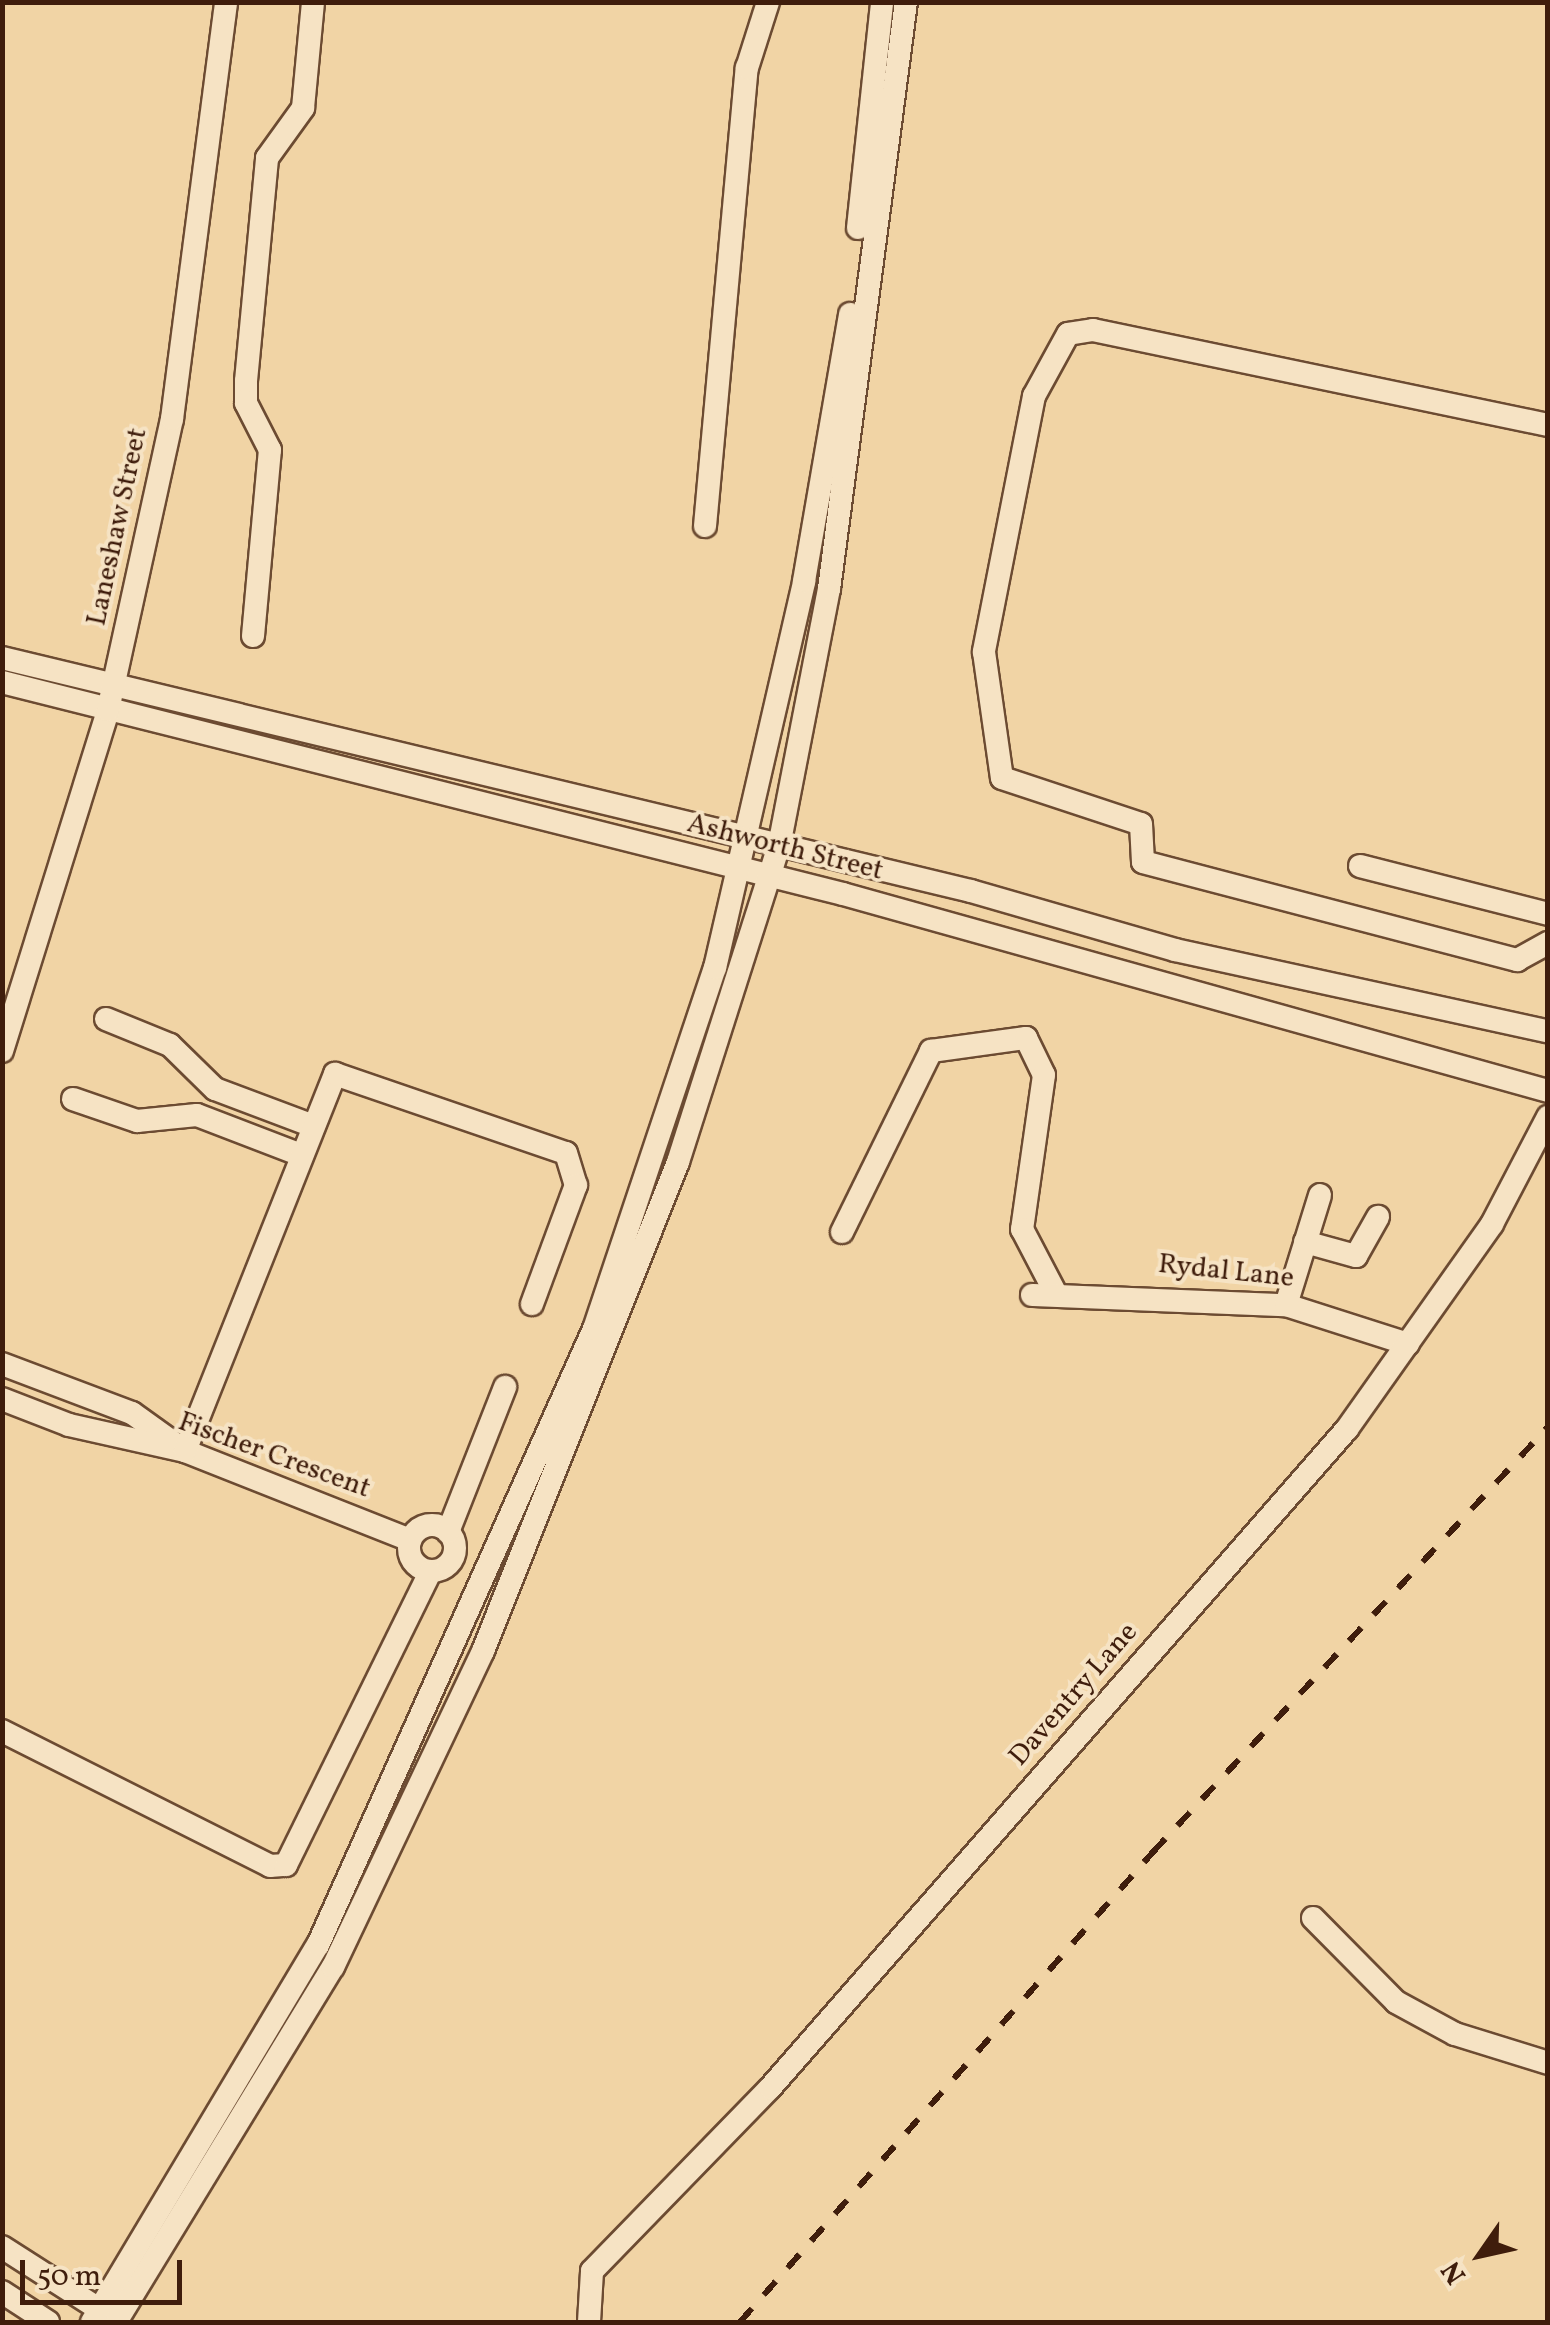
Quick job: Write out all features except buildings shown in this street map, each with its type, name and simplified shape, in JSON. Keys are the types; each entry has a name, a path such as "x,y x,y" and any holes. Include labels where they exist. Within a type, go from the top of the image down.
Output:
{"street":[{"name":"Laneshaw Street","path":"2,1050 108,710 172,420 226,2"},
{"path":"253,636 270,450 246,402 249,344 267,158 303,108 313,2"},
{"path":"704,526 747,68 768,2"},
{"path":"106,2319 332,1967 483,1650 615,1337 772,878 829,589 876,129 882,2"},
{"path":"106,2319 318,1945 460,1644 613,1276 685,1073 739,869 847,340 876,129 906,2"},
{"path":"1548,425 1093,330 1068,334 1034,396 984,652 1002,778 1141,824 1144,862 1517,960 1548,943"},
{"name":"Ashworth Street","path":"2,658 779,846 1174,950 1548,1031"},
{"name":"Ashworth Street","path":"2,682 739,869 1548,1091"},
{"path":"1360,866 1548,914"},
{"path":"106,1019 170,1045 214,1089 308,1124"},
{"name":"Rydal Lane","path":"842,1232 931,1051 1026,1038 1044,1075 1022,1229 1044,1295 1286,1304 1408,1344"},
{"path":"2,1364 132,1413 185,1451 308,1124 329,1080 348,1072 566,1153 576,1185 532,1304"},
{"path":"73,1098 137,1121 197,1115 296,1153"},
{"name":"Daventry Lane","path":"589,2322 592,2271 783,2074 1347,1429 1492,1224 1548,1118"},
{"path":"1286,1304 1320,1195"},
{"path":"1306,1242 1356,1256 1378,1217"},
{"path":"2,1732 270,1866 286,1864 430,1572 453,1558 448,1532 505,1387"},
{"name":"Fischer Crescent","path":"2,1399 185,1451 410,1540"},
{"path":"430,1572 414,1564 410,1540 432,1524 448,1532"},
{"path":"1313,1918 1396,2002 1455,2034 1548,2063"},
{"path":"2,2247 106,2319"},
{"path":"2,2292 48,2322"}],"railway":[{"path":"740,2322 1153,1852 1548,1427"}]}
